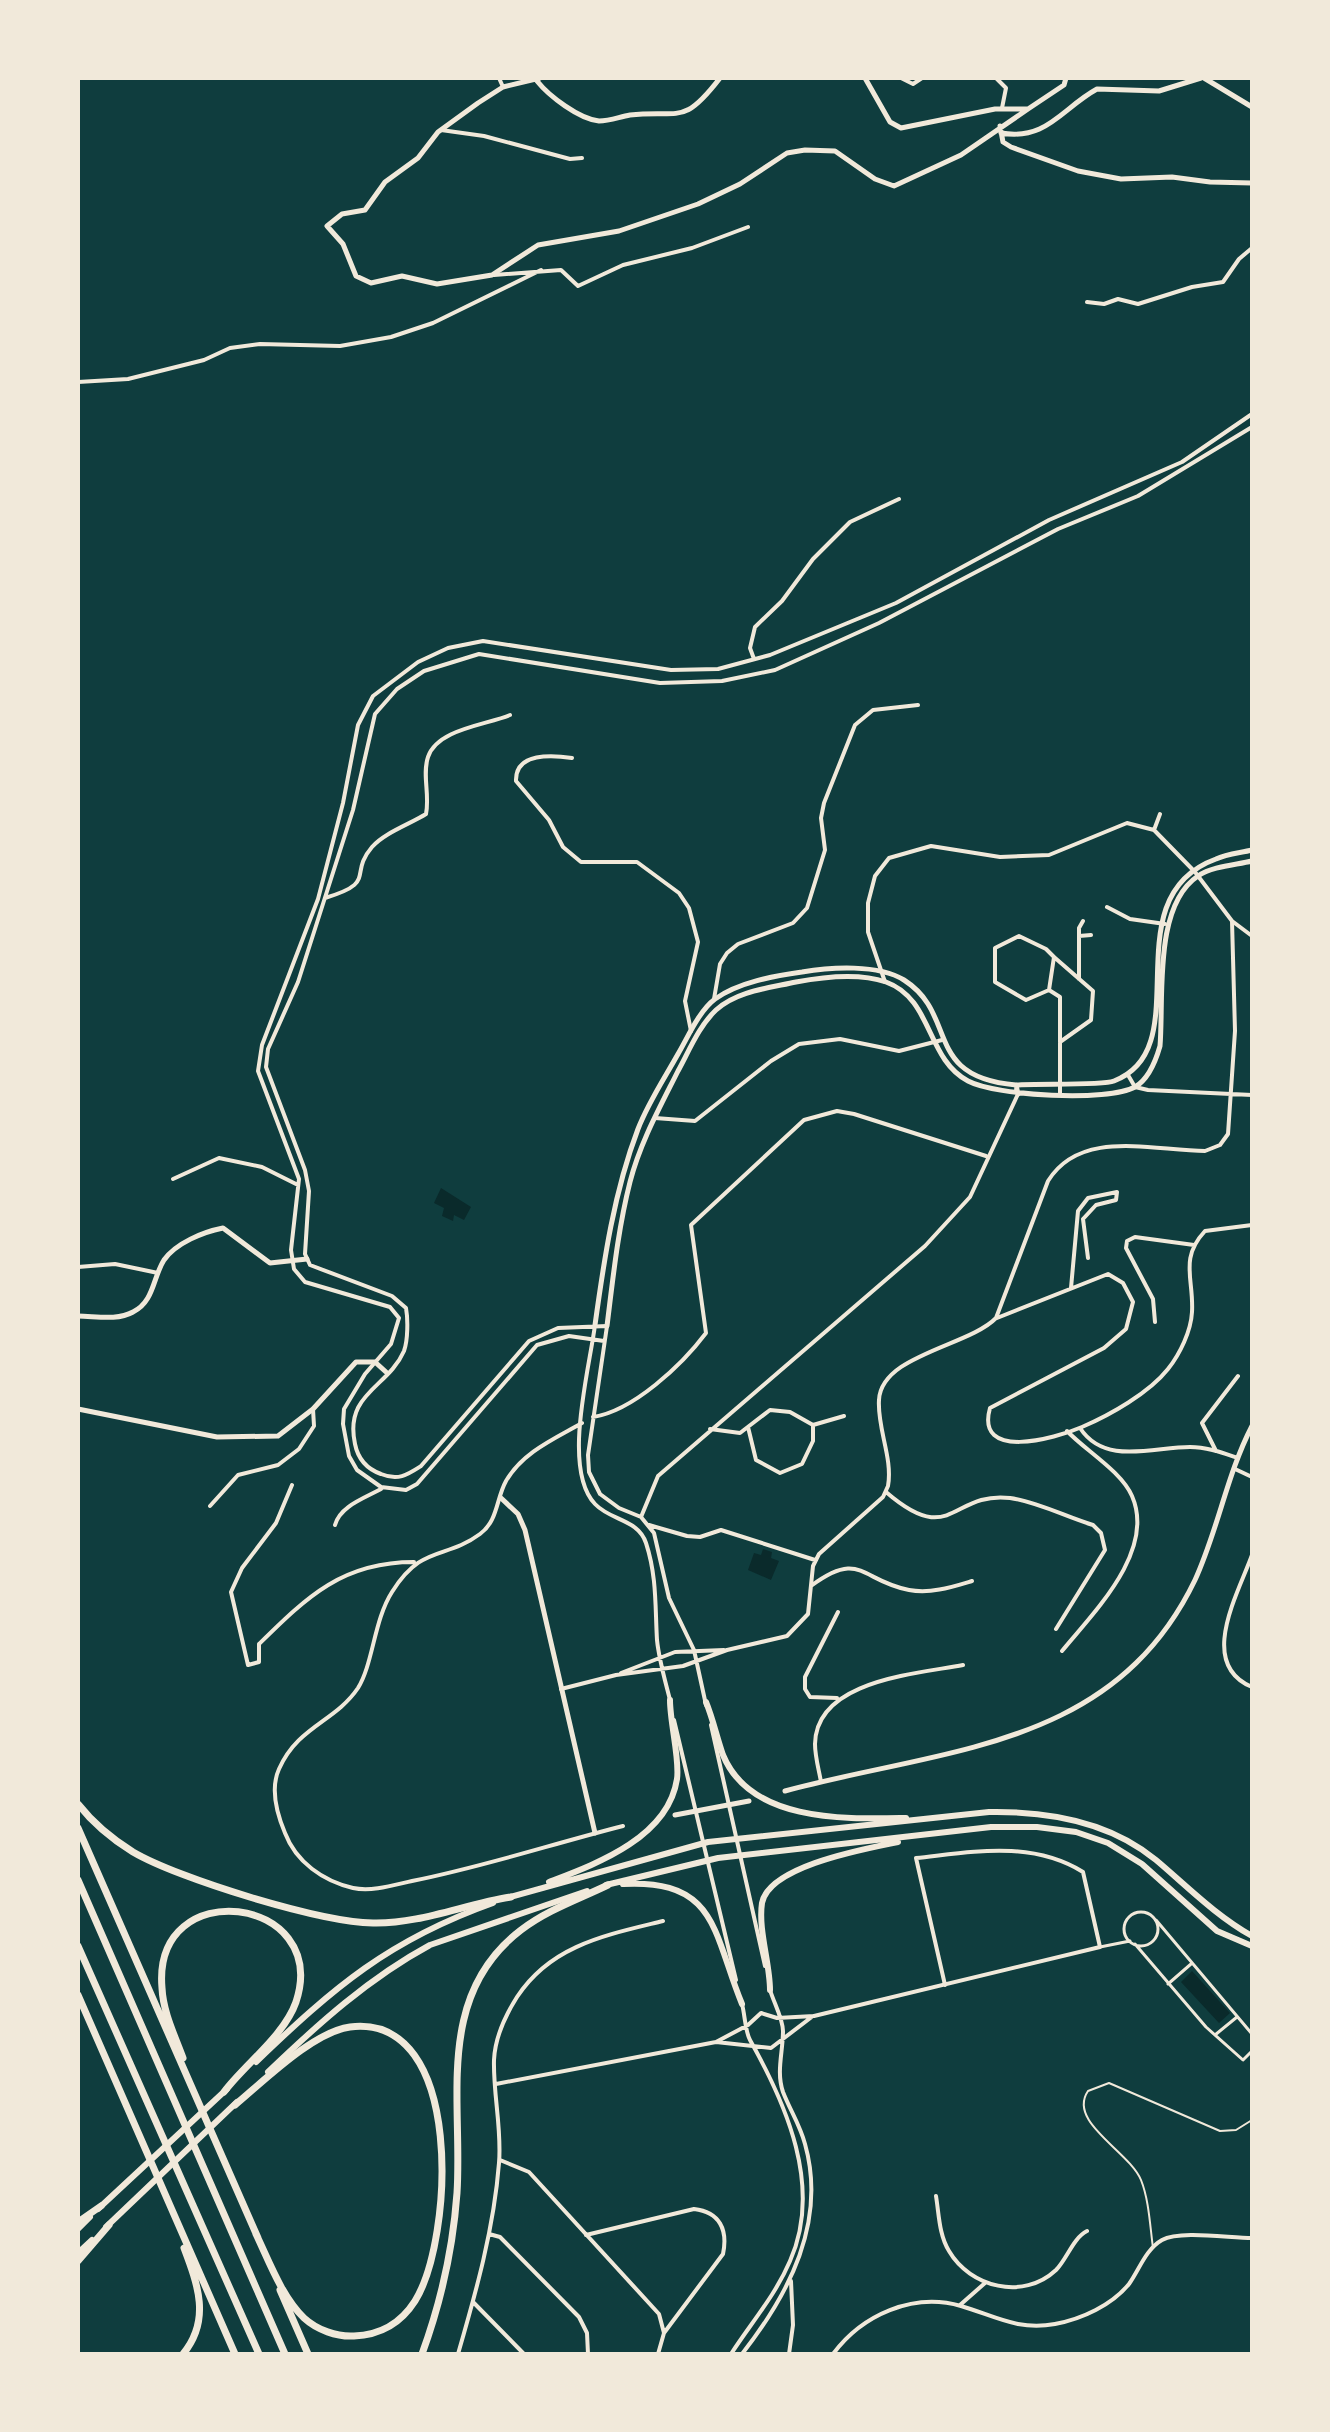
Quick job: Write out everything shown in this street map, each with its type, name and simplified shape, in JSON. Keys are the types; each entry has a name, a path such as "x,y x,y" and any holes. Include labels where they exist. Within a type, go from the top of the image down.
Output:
{"highway":[{"path":"78,2229 324,1999 374,1960 439,1922 511,1897 616,1854 665,1810 677,1782 670,1700"},
{"path":"706,1702 724,1756 748,1787 764,1799 838,1819 937,1818"},
{"path":"78,1804 109,1835 151,1860 193,1877 338,1919 373,1923 399,1921 511,1897 708,1842 1029,1811 1095,1827 1154,1859 1209,1909 1252,1936"},
{"path":"770,1990 762,1902 770,1886 788,1873 881,1846 991,1827 1037,1827 1076,1832 1108,1843 1142,1864 1217,1931 1252,1946"},
{"path":"78,1828 308,2354"},
{"path":"78,2253 347,2000 413,1954 455,1936 608,1885 718,1858 944,1834"},
{"path":"78,1880 285,2354"},
{"path":"422,2354 450,2258 458,2175 455,2059 468,2007 493,1960 521,1930 546,1914 608,1885 660,1884 678,1889 695,1901 715,1927 742,2004"},
{"path":"222,2157 165,2005 162,1967 173,1940 193,1921 217,1911 242,1911 264,1918 289,1940 298,1960 300,1986 287,2019 224,2092"},
{"path":"78,1946 259,2354"},
{"path":"78,1995 235,2354"},
{"path":"78,2007 131,2114"},
{"path":"235,2105 325,2036 362,2027 387,2034 414,2053 427,2075 437,2112 440,2166 432,2250 420,2291 395,2323 375,2334 347,2337 313,2325 292,2302 256,2234"},
{"path":"164,2189 201,2303 198,2327 183,2354"},
{"path":"78,2222 103,2204"},
{"path":"78,2261 109,2225"}],"street":[{"path":"499,78 503,87"},
{"path":"720,78 704,101 675,116 631,115 606,121 594,120 562,103 539,79 503,87 441,130 418,158 385,182 365,210 342,214 327,226 343,244 356,276 371,283 402,276 437,284 492,275 561,270 578,286 623,265 692,248 748,227"},
{"path":"865,78 890,122 901,128 1002,108 1028,109"},
{"path":"901,78 913,84 922,78"},
{"path":"996,78 1006,88 1002,108"},
{"path":"492,275 538,245 619,231 698,204 740,184 787,153 835,151 875,179 894,186 961,155 1064,85 1066,78"},
{"path":"1000,130 1013,135 1048,127 1097,89 1159,91 1202,78 1252,107"},
{"path":"441,130 484,136 549,155 582,158"},
{"path":"1000,130 1003,142 1011,147 1095,175 1135,181 1172,177 1252,183"},
{"path":"1087,302 1104,304 1118,299 1138,304 1192,287 1223,282 1239,259 1252,248"},
{"path":"78,382 128,379 190,364 230,348 260,344 340,346 391,337 433,323 541,270"},
{"path":"604,1341 569,1336 537,1345 417,1484 406,1490 384,1487 357,1470 349,1456 343,1424 344,1409 375,1362 391,1344 399,1318 397,1311 305,1282 293,1263 298,1185 287,1139 270,1107 258,1071 262,1045 318,899 343,803 358,725 373,696 418,662 448,648 483,641 671,670 718,669 754,659 896,603 1049,520 1182,462 1252,414"},
{"path":"607,1326 558,1328 529,1341 421,1466 405,1477 390,1478 371,1470 357,1454 353,1435 358,1404 404,1350 406,1308 392,1296 310,1265 307,1259 309,1191 305,1170 266,1067 268,1049 298,982 353,810 375,714 397,689 424,671 479,654 660,683 722,681 775,670 879,623 1058,529 1138,496 1252,427"},
{"path":"754,659 750,648 755,627 782,601 813,559 850,522 899,499"},
{"path":"642,1533 598,1508 585,1489 578,1465 595,1325 628,1157 647,1110 691,1031 714,999 720,964 727,953 738,944 793,923 807,908 825,850 821,818 824,803 855,725 873,710 918,705"},
{"path":"325,898 350,891 361,878 372,846 426,814 428,756 436,744 465,728 485,725 510,715"},
{"path":"572,758 545,753 521,767 516,781 549,820 563,847 581,862 637,862 679,893 689,908 698,942 685,1001 691,1031"},
{"path":"1154,830 1160,814"},
{"path":"1252,936 1232,921 1196,874 1154,830 1127,823 1049,855 1000,857 931,846 889,858 875,876 868,903 868,932 885,982 916,1004 933,1043 952,1070 968,1081 1018,1094 1105,1094 1135,1087 1252,1095"},
{"path":"714,999 742,986 792,973 833,969 880,972 904,980 928,1004 942,1040 959,1066 976,1077 1016,1085 1110,1083 1128,1075 1151,1047 1164,924 1179,898 1196,874 1214,859 1252,850"},
{"path":"1196,874 1252,861"},
{"path":"1107,907 1130,919 1164,924"},
{"path":"1079,979 1079,936 1083,921"},
{"path":"996,1318 1048,1181 1060,1165 1077,1153 1101,1147 1212,1149 1228,1134 1233,1094 1232,921"},
{"path":"1135,1087 1155,1062 1160,1046 1164,924"},
{"path":"1079,936 1091,935"},
{"path":"1049,990 1026,1000 995,982 995,948 1019,936 1046,949 1093,991 1091,1020 1060,1042"},
{"path":"1049,990 1054,957"},
{"path":"742,2354 765,2325 791,2279 807,2229 812,2196 806,2147 783,2091 779,2069 782,2036 694,1650 669,1598 658,1542 641,1517 607,1501 593,1483 588,1455 630,1181 655,1118 692,1044 716,1010 749,993 815,979 885,982"},
{"path":"1049,990 1060,997 1060,1094"},
{"path":"655,1118 695,1121 788,1049 814,1039 840,1039 899,1051 942,1040"},
{"path":"685,1041 692,1044"},
{"path":"1128,1075 1135,1087"},
{"path":"731,2354 770,2300 791,2259 802,2203 793,2132 748,2036 748,2025 708,1869 659,1656 657,1587 642,1533 641,1517 658,1476 925,1246 970,1197 986,1156 1018,1094 1016,1085"},
{"path":"593,1417 614,1414 636,1400 706,1333 691,1225 804,1120 825,1113 846,1112 986,1156"},
{"path":"173,1179 219,1158 262,1167 298,1185"},
{"path":"1071,1288 1078,1211 1088,1198 1117,1192 1116,1200 1096,1205 1083,1219 1088,1258"},
{"path":"561,1689 616,1675 697,1661 727,1650 787,1636 801,1625 808,1614 815,1560 886,1492 889,1474 879,1400 883,1384 901,1367 982,1329 996,1318 1108,1274 1123,1283 1133,1302 1126,1329 1104,1348 990,1408 985,1424 989,1434 1000,1441 1023,1441 1080,1428 1116,1409 1169,1368 1183,1343 1192,1314 1189,1253 1205,1231 1252,1225"},
{"path":"78,1316 116,1317 133,1312 148,1300 158,1273 172,1252 206,1232 223,1228 270,1263 293,1263 307,1259"},
{"path":"1155,1322 1153,1299 1126,1248 1127,1241 1135,1237 1194,1245"},
{"path":"78,1267 115,1264 158,1273"},
{"path":"78,1409 217,1437 252,1440 278,1436 313,1409 356,1362 375,1362 386,1372"},
{"path":"1216,1451 1202,1423 1238,1376"},
{"path":"210,1506 238,1475 278,1465 299,1449 314,1426 313,1409"},
{"path":"710,1429 740,1433 770,1410 790,1412 813,1425 844,1416"},
{"path":"292,1485 276,1523 242,1568 231,1592 242,1651 248,1665 259,1662 259,1644 326,1583 378,1565 416,1562 478,1536 490,1525 505,1483 521,1462 541,1445 582,1423"},
{"path":"748,1427 756,1460 780,1473 802,1464 813,1441 813,1425"},
{"path":"785,1791 1021,1735 1086,1701 1125,1672 1165,1631 1185,1597 1206,1554 1252,1426"},
{"path":"1080,1428 1094,1443 1119,1451 1191,1447 1238,1458"},
{"path":"1062,1651 1096,1608 1138,1537 1132,1495 1067,1431"},
{"path":"1235,1469 1252,1477"},
{"path":"335,1525 337,1517 351,1505 384,1487"},
{"path":"886,1492 923,1518 943,1518 994,1498 1011,1498 1093,1525 1101,1533 1105,1550 1056,1629"},
{"path":"501,1498 518,1514 525,1530 595,1833"},
{"path":"647,1524 687,1536 700,1537 721,1530 815,1560"},
{"path":"1252,1555 1223,1638 1224,1656 1232,1675 1252,1687"},
{"path":"416,1562 389,1595 359,1686 336,1711 295,1742 277,1772 275,1806 297,1857 334,1881 354,1888 375,1889 623,1826"},
{"path":"811,1586 835,1569 847,1567 862,1570 890,1585 923,1592 972,1581"},
{"path":"838,1612 805,1677 805,1689 810,1697 839,1698 876,1684 963,1665"},
{"path":"616,1675 659,1656 694,1650 727,1650"},
{"path":"821,1782 815,1743 823,1716 839,1698"},
{"path":"675,1815 749,1801"},
{"path":"945,1985 916,1858 983,1850 1057,1857 1083,1872 1097,1948"},
{"path":"1252,2034 1156,1920 1144,1912 1129,1917 1124,1926 1130,1941 1168,1984 1243,2060 1252,2051"},
{"path":"1135,1944 1146,1945 1155,1938 1156,1920"},
{"path":"458,2354 489,2234 500,2160 494,2059 501,2026 530,1976 554,1957 587,1940 663,1921"},
{"path":"716,2042 748,2025 761,2013 777,2018 814,2016 1130,1941"},
{"path":"1168,1984 1191,1964"},
{"path":"496,2084 716,2042 771,2048 782,2036 814,2016"},
{"path":"1215,2035 1237,2017"},
{"path":"500,2160 529,2172 659,2314 664,2333"},
{"path":"936,2196 940,2225 950,2253 963,2268 997,2288 1038,2281 1055,2271 1087,2231"},
{"path":"586,2235 694,2209 708,2210 721,2223 726,2239 723,2254 664,2333 658,2354"},
{"path":"489,2234 500,2237 579,2317 587,2333 588,2354"},
{"path":"833,2354 864,2323 891,2308 919,2302 960,2306 1000,2322 1029,2328 1058,2324 1107,2303 1128,2285 1161,2241 1180,2234 1252,2238"},
{"path":"789,2354 793,2325 791,2279"},
{"path":"960,2306 985,2283"},
{"path":"473,2302 524,2354"}],"lane":[{"path":"1153,2249 1141,2180 1118,2148 1092,2127 1085,2117 1082,2106 1088,2091 1109,2083 1220,2131 1236,2130 1252,2120"}],"water":[{"path":"441,1188 471,1207 464,1220 454,1215 453,1221 442,1216 444,1208 434,1203"},
{"path":"763,1549 772,1552 771,1558 779,1561 771,1580 748,1570 754,1553 761,1555"},
{"path":"1192,1971 1230,2013 1219,2023 1181,1982"}]}
